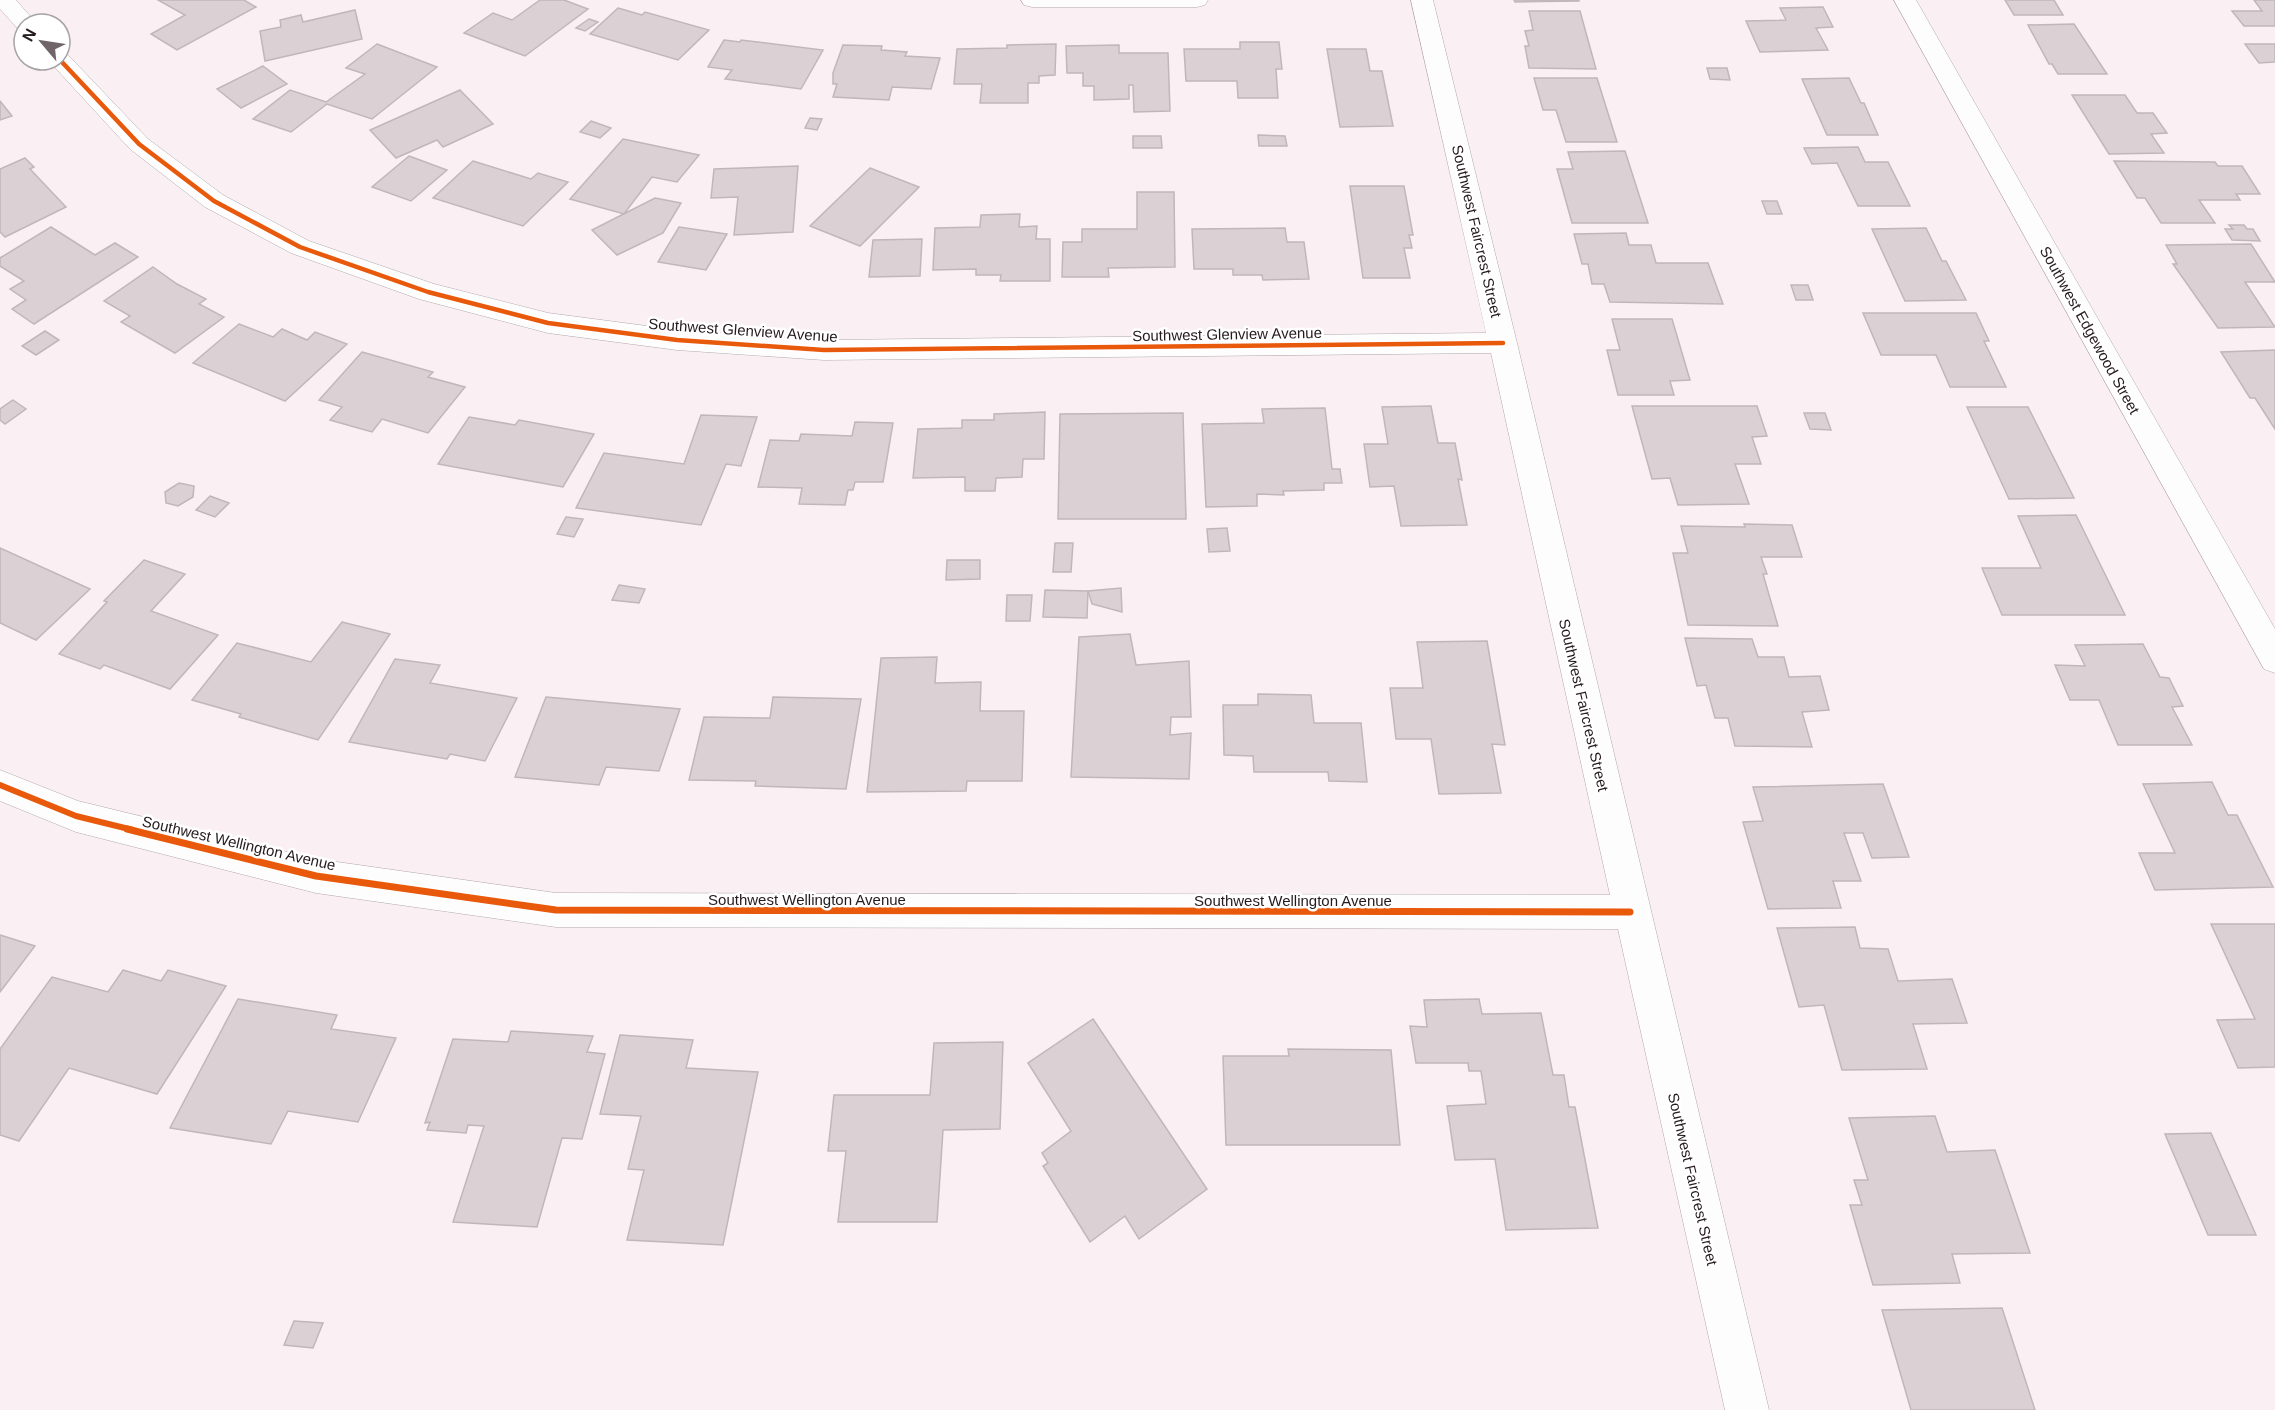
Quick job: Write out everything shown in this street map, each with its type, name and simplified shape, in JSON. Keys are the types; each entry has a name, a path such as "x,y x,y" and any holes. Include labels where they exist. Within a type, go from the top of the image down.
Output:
{"street":[{"path":"1032,0 1197,0"},
{"name":"Southwest Faircrest Street","path":"1422,0 1503,343 1630,912 1747,1410"},
{"name":"Southwest Edgewood Street","path":"1905,0 2275,659"},
{"name":"Southwest Glenview Avenue","path":"71,72 139,144 214,201 271,232 300,247 428,292 548,324 677,340 824,350 1503,343"},
{"name":"Southwest Wellington Avenue","path":"0,785 76,816 316,876 556,910 1630,912"}],"building":[{"path":"158,0 244,0 256,7 177,50 151,34 185,15"},
{"path":"540,0 564,0 588,9 525,56 464,33 493,13 512,20"},
{"path":"1514,0 1579,0 1579,1 1515,2"},
{"path":"2005,0 2054,0 2063,15 2014,15"},
{"path":"2254,0 2275,0 2275,26 2244,26 2232,11 2262,11"},
{"path":"1823,7 1833,27 1816,28 1828,50 1760,52 1746,21 1786,20 1780,8"},
{"path":"618,8 642,15 645,12 709,30 678,60 590,34"},
{"path":"355,10 362,39 265,61 260,31 281,27 280,20 301,15 303,22"},
{"path":"1529,11 1580,11 1596,69 1529,68 1525,46 1529,46 1525,31 1533,30"},
{"path":"589,19 598,22 585,31 576,28"},
{"path":"2074,24 2107,74 2058,74 2052,64 2049,64 2028,25"},
{"path":"724,40 823,50 801,89 725,79 732,70 708,67"},
{"path":"1240,42 1279,42 1282,69 1276,69 1278,98 1238,98 1237,81 1186,81 1184,49 1240,49"},
{"path":"377,44 437,67 372,119 327,104 291,132 253,119 290,90 326,102 365,74 346,68"},
{"path":"1056,44 1055,75 1039,76 1039,83 1028,83 1028,103 980,103 982,84 954,84 957,49"},
{"path":"2245,44 2275,44 2275,62 2259,63"},
{"path":"843,45 882,46 881,50 907,52 905,56 940,58 931,89 892,87 889,100 833,97 837,84 833,84 833,73"},
{"path":"1119,45 1119,53 1168,53 1170,111 1134,112 1133,85 1129,85 1129,99 1094,100 1094,86 1083,86 1083,73 1067,73 1066,46"},
{"path":"1327,49 1366,49 1370,71 1382,71 1393,126 1340,127"},
{"path":"263,66 287,84 241,108 217,89"},
{"path":"1707,68 1727,68 1730,80 1710,79"},
{"path":"1534,78 1597,78 1617,142 1566,142 1556,110 1543,110"},
{"path":"1849,78 1861,103 1864,103 1878,135 1827,135 1802,79"},
{"path":"460,90 493,124 443,147 437,140 396,158 370,130"},
{"path":"2072,95 2125,95 2137,113 2153,113 2167,133 2151,134 2164,153 2109,154"},
{"path":"0,101 12,116 0,120"},
{"path":"810,118 822,119 817,130 805,128"},
{"path":"591,121 611,128 600,138 580,132"},
{"path":"1258,135 1285,136 1287,146 1259,146"},
{"path":"1133,136 1161,136 1162,148 1133,148"},
{"path":"623,139 699,155 677,182 652,177 624,214 570,199"},
{"path":"1858,147 1865,162 1888,162 1910,206 1858,206 1837,163 1812,164 1804,148"},
{"path":"1625,151 1648,223 1572,223 1557,169 1573,169 1568,152"},
{"path":"409,156 447,170 411,201 372,187"},
{"path":"25,158 34,167 30,169 66,207 5,237 0,232 0,169"},
{"path":"473,161 531,179 538,173 568,182 523,226 433,198"},
{"path":"2114,161 2215,162 2218,166 2242,166 2260,194 2236,194 2240,200 2199,200 2215,223 2161,223 2145,198 2137,198"},
{"path":"798,166 793,232 734,235 738,197 711,198 714,169"},
{"path":"870,168 919,187 860,246 810,226"},
{"path":"1350,186 1404,186 1413,235 1409,235 1412,248 1404,248 1410,278 1363,278"},
{"path":"1137,192 1174,192 1175,267 1108,268 1109,277 1062,277 1063,242 1082,242 1082,229 1137,229"},
{"path":"655,198 681,203 663,233 617,255 592,230"},
{"path":"1762,201 1777,201 1782,214 1767,214"},
{"path":"1020,214 1019,227 1037,226 1036,239 1050,239 1050,281 1000,281 1001,275 976,275 976,269 933,270 935,228 980,227 981,215"},
{"path":"2229,225 2244,225 2247,229 2253,229 2260,241 2232,240 2225,229 2233,229"},
{"path":"51,227 95,255 115,243 138,257 34,324 12,309 26,300 10,289 24,281 0,266 0,258"},
{"path":"679,227 727,234 706,270 658,262"},
{"path":"1285,228 1287,242 1304,242 1309,279 1263,280 1262,275 1233,275 1233,269 1194,269 1192,229"},
{"path":"1926,228 1942,261 1946,261 1966,300 1905,301 1872,229"},
{"path":"1626,233 1629,245 1651,245 1656,263 1708,263 1723,304 1610,302 1604,284 1592,284 1588,264 1582,264 1574,234"},
{"path":"922,239 920,276 869,277 873,240"},
{"path":"2251,244 2275,282 2245,282 2275,327 2218,328 2173,264 2177,264 2166,245"},
{"path":"153,267 177,284 206,299 199,304 224,317 175,353 121,322 130,316 104,301"},
{"path":"1791,285 1808,285 1813,300 1796,300"},
{"path":"1863,313 1976,313 1989,341 1984,341 2006,387 1950,387 1936,355 1881,355"},
{"path":"1612,319 1672,319 1690,380 1670,381 1674,395 1618,395 1607,350 1620,350"},
{"path":"239,324 273,337 282,329 307,340 315,332 347,344 285,401 193,363"},
{"path":"45,331 59,340 36,355 22,346"},
{"path":"2275,350 2275,429 2255,398 2250,398 2221,352"},
{"path":"362,352 433,372 428,377 465,387 428,433 382,419 372,432 330,420 342,407 319,400"},
{"path":"13,400 26,409 5,424 0,420 0,409"},
{"path":"1431,406 1438,443 1455,443 1462,480 1458,479 1467,525 1401,526 1394,486 1370,487 1364,444 1388,444 1382,407"},
{"path":"1632,406 1757,406 1767,436 1752,437 1761,464 1735,464 1749,504 1678,505 1670,478 1652,479"},
{"path":"1967,407 2028,407 2074,498 2009,499"},
{"path":"1325,408 1332,469 1340,469 1342,483 1324,483 1324,490 1283,491 1284,495 1257,494 1257,506 1206,507 1202,424 1264,423 1262,409"},
{"path":"1045,412 1044,459 1023,459 1022,477 996,478 995,491 965,491 965,477 913,478 918,429 962,428 962,420 994,420 994,414"},
{"path":"1183,413 1186,519 1058,519 1060,414"},
{"path":"1804,413 1825,413 1831,430 1810,429"},
{"path":"701,415 757,417 741,466 726,464 701,525 576,508 604,453 684,464"},
{"path":"469,417 515,425 519,420 594,434 563,487 438,464"},
{"path":"855,422 893,423 883,482 855,482 853,490 848,490 845,505 799,504 802,488 758,487 770,440 799,441 801,434 852,436"},
{"path":"179,483 194,486 193,497 178,506 166,503 165,492"},
{"path":"210,496 229,503 215,517 196,510"},
{"path":"2076,515 2125,615 2002,615 1982,568 2041,568 2018,516"},
{"path":"566,517 583,519 574,537 557,534"},
{"path":"1744,524 1792,525 1802,557 1761,557 1767,574 1763,574 1778,626 1688,625 1673,553 1688,553 1681,526 1745,527"},
{"path":"1227,528 1230,551 1209,552 1207,529"},
{"path":"1055,543 1073,543 1071,572 1053,572"},
{"path":"0,548 90,589 36,640 0,623"},
{"path":"144,560 185,574 151,611 218,635 170,689 104,665 100,669 59,654 107,602 104,601"},
{"path":"947,560 980,560 980,579 946,580"},
{"path":"619,585 645,589 639,603 612,600"},
{"path":"1121,588 1122,612 1092,604 1088,591"},
{"path":"1045,590 1088,591 1087,618 1043,617"},
{"path":"1007,595 1032,595 1030,621 1006,621"},
{"path":"342,622 390,634 318,740 239,717 241,714 192,700 237,643 311,662"},
{"path":"1130,634 1136,665 1189,661 1191,717 1171,717 1170,735 1191,733 1189,779 1071,777 1079,637"},
{"path":"1685,638 1752,639 1758,657 1784,657 1789,677 1820,676 1829,710 1802,712 1812,747 1735,746 1728,718 1715,718 1706,685 1697,686"},
{"path":"1487,641 1505,745 1492,744 1501,793 1439,794 1431,739 1396,739 1390,688 1423,688 1417,642"},
{"path":"2143,644 2160,677 2169,678 2183,706 2172,707 2192,745 2118,745 2099,700 2070,700 2055,665 2085,666 2075,645"},
{"path":"937,657 935,683 981,682 980,711 1024,711 1022,781 967,781 966,791 867,792 881,658"},
{"path":"395,659 440,665 430,683 517,698 485,761 450,754 447,759 349,742"},
{"path":"1258,694 1311,695 1314,723 1361,723 1367,782 1329,781 1328,772 1254,772 1253,756 1224,755 1223,705 1258,705"},
{"path":"546,697 680,709 659,771 606,767 599,785 515,777"},
{"path":"773,697 861,699 846,789 755,786 756,781 689,780 704,717 770,718"},
{"path":"2212,782 2228,815 2237,815 2273,887 2155,890 2139,853 2175,853 2143,784"},
{"path":"1883,784 1909,857 1872,858 1863,833 1844,833 1861,881 1833,881 1841,908 1768,909 1743,822 1763,821 1753,787"},
{"path":"2211,924 2275,924 2275,1067 2238,1068 2217,1020 2255,1019"},
{"path":"1855,927 1860,948 1888,949 1898,981 1952,979 1967,1023 1913,1024 1927,1069 1842,1070 1824,1005 1799,1007 1777,928"},
{"path":"0,935 35,946 0,992"},
{"path":"123,970 161,981 168,970 226,986 157,1094 69,1068 19,1141 0,1135 0,1049 52,977 108,992"},
{"path":"238,999 337,1015 331,1029 396,1038 358,1122 288,1111 271,1144 170,1128"},
{"path":"1479,999 1482,1014 1541,1013 1553,1075 1564,1075 1569,1107 1575,1107 1598,1228 1506,1230 1495,1159 1455,1160 1447,1106 1486,1104 1481,1071 1469,1071 1468,1063 1416,1063 1410,1026 1427,1027 1424,1000"},
{"path":"1093,1019 1207,1189 1139,1239 1125,1216 1090,1242 1043,1166 1048,1163 1042,1153 1071,1131 1028,1063"},
{"path":"511,1031 593,1036 587,1052 605,1054 582,1139 562,1138 537,1227 453,1222 484,1126 468,1125 466,1133 427,1130 430,1122 425,1123 453,1039 508,1042"},
{"path":"620,1035 693,1040 686,1068 758,1072 723,1245 627,1240 644,1170 628,1169 641,1116 600,1114"},
{"path":"1003,1042 1000,1129 943,1130 937,1222 838,1222 846,1151 828,1151 834,1095 930,1095 934,1043"},
{"path":"1288,1049 1391,1050 1400,1145 1226,1145 1223,1056 1289,1056"},
{"path":"1935,1116 1947,1152 1995,1150 2030,1253 1952,1254 1960,1283 1873,1285 1850,1205 1862,1205 1854,1180 1868,1180 1849,1118"},
{"path":"2211,1133 2256,1235 2208,1235 2165,1134"},
{"path":"2002,1308 2035,1410 1911,1410 1882,1310"},
{"path":"294,1321 323,1323 313,1348 284,1345"}],"cycle path":[{"path":"71,72 139,144 214,201 300,247 428,292 548,323 677,340 824,350 1503,343"},
{"path":"0,785 76,816 316,876 556,910 1630,912"}]}
